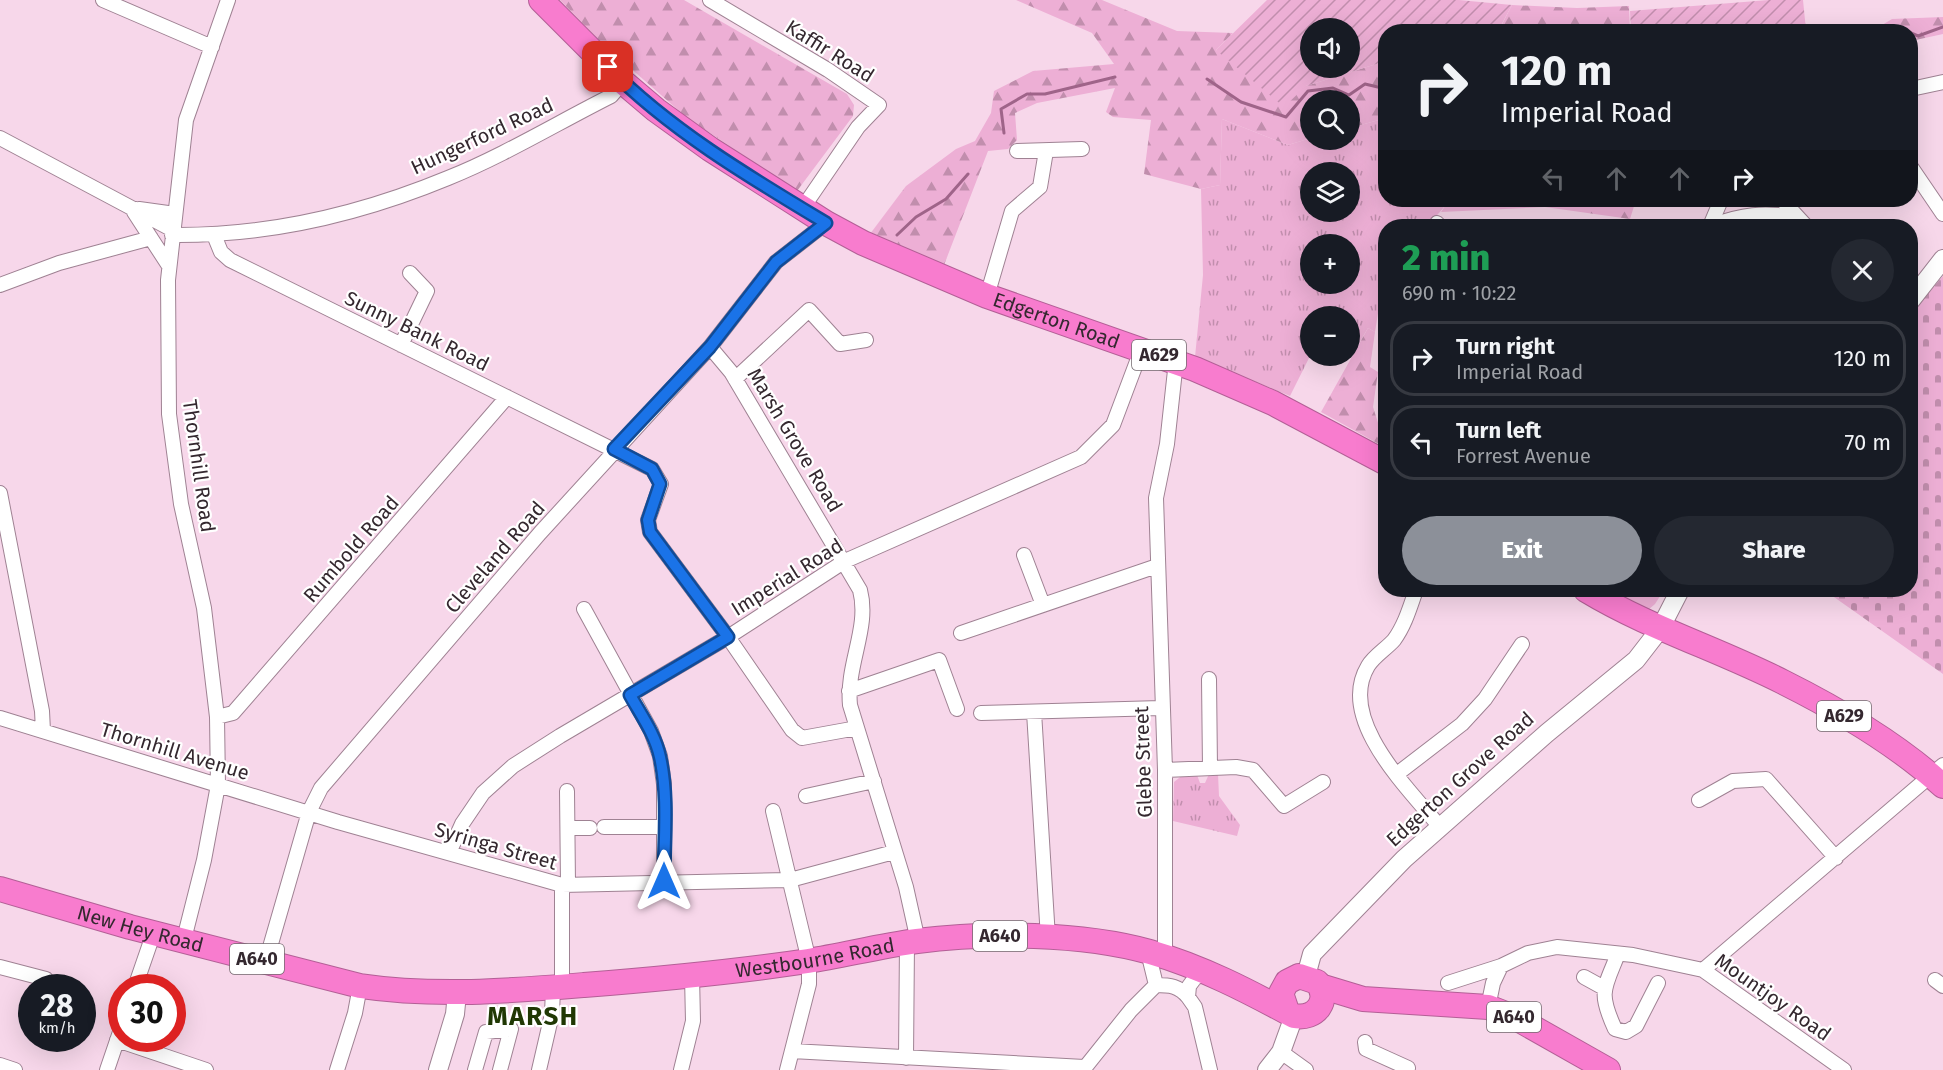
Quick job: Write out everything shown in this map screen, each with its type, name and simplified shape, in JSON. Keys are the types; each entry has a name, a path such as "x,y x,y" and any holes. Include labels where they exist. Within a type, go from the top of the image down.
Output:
{"highway":[{"name":"A629","path":"541,0 623,82 710,149 826,223"},
{"name":"Edgerton Road","path":"826,223 863,243 987,296 1176,361 1273,403 1378,459"},
{"name":"A629","path":"1598,597 1623,612 1660,629 1783,681 1869,730 1939,776"},
{"name":"New Hey Road","path":"0,889 360,986 386,989"},
{"name":"Westbourne Road","path":"386,989 457,993 557,987 692,976 809,961 913,942 968,936 1048,938 1157,955 1238,984 1291,1014"},
{"name":"Westbourne Road","path":"1238,984 1308,988"},
{"name":"A640","path":"1308,988 1363,999 1488,1006 1516,1018 1608,1070"},
{"path":"1308,988 1308,1017 1291,1014 1281,1000 1308,988"}],"street":[{"path":"103,0 212,47"},
{"name":"Thornhill Road","path":"184,939 204,860 218,785 218,717 204,608 181,504 169,414 167,312 169,266 186,120 228,0"},
{"name":"Kaffir Road","path":"710,0 828,70 879,105 858,127 802,209"},
{"name":"Hungerford Road","path":"173,232 214,235 270,229 355,210 449,178 611,96 623,82"},
{"path":"1918,87 1943,82"},
{"path":"0,138 173,232"},
{"path":"1017,151 1082,148"},
{"path":"987,296 1012,212 1041,187 1046,151"},
{"path":"1918,177 1943,214"},
{"path":"1788,207 1798,219"},
{"path":"131,208 175,214"},
{"path":"131,208 169,266"},
{"path":"1731,219 1763,213 1788,219"},
{"name":"Cleveland Road","path":"266,961 309,812 321,788 614,449 710,347 776,262 826,223"},
{"name":"Sunny Bank Road","path":"214,235 216,245 230,260 652,469 660,484 648,520 650,532 797,735 802,738 811,738 857,728"},
{"path":"0,285 59,263 151,238"},
{"path":"1918,291 1943,259"},
{"path":"400,345 427,291 410,273"},
{"path":"735,379 808,310 840,345 866,340"},
{"name":"Marsh Grove Road","path":"710,347 735,379 845,561 860,590 863,614 852,661 849,691 857,728 894,852 913,942 908,1062"},
{"name":"Imperial Road","path":"449,853 462,824 483,793 513,766 728,637 845,561 1081,457 1113,425 1142,348"},
{"name":"Glebe Street","path":"1156,985 1165,770 1161,708 1156,498 1167,444 1176,361"},
{"name":"Rumbold Road","path":"218,717 233,713 507,397"},
{"path":"0,493 42,711 43,731"},
{"path":"1024,555 1043,605"},
{"path":"961,633 1157,566"},
{"path":"1413,597 1404,623 1394,639 1370,664 1360,681 1360,702 1373,741 1440,827"},
{"name":"Edgerton Grove Road","path":"1308,988 1312,954 1331,932 1404,859 1547,733 1636,660 1660,629 1676,597"},
{"path":"584,609 651,731 660,756 664,784 664,881"},
{"path":"1397,774 1462,724 1485,699 1522,644"},
{"path":"849,691 939,660 957,709"},
{"path":"1209,679 1210,768"},
{"path":"981,712 1161,708"},
{"path":"1034,712 1048,938"},
{"name":"Thornhill Avenue","path":"0,718 338,822"},
{"path":"1165,770 1236,767 1253,770 1284,806 1323,782"},
{"path":"1703,970 1836,858 1939,776"},
{"path":"1699,800 1732,781 1766,779 1836,858"},
{"path":"806,796 874,781"},
{"path":"539,1070 557,987 568,828 567,791"},
{"path":"772,811 809,961 809,984 787,1070"},
{"name":"Syringa Street","path":"338,822 565,884 790,880 894,852"},
{"path":"568,828 664,827"},
{"path":"139,974 154,932"},
{"name":"Mountjoy Road","path":"1448,983 1550,947 1618,954 1684,965 1703,970 1844,1070"},
{"path":"1618,954 1604,988 1604,1001 1616,1029 1626,1032 1636,1026 1658,983"},
{"path":"1488,1006 1493,983 1501,966"},
{"path":"0,967 27,974"},
{"path":"1188,997 1189,986 1195,978 1205,973"},
{"path":"681,1070 693,1021 692,976"},
{"path":"1584,977 1604,988"},
{"path":"792,1051 908,1062 1083,1068 1156,985 1175,987 1196,1007 1210,1070"},
{"path":"337,1070 355,1013 360,986"},
{"path":"438,1070 455,1014 457,993"},
{"path":"1267,1070 1281,1052 1291,1014"},
{"path":"475,1070 486,1032 511,1029 500,1070"},
{"path":"1365,1042 1366,1049 1374,1055 1393,1066 1408,1068"},
{"path":"107,1070 113,1052"},
{"path":"153,1052 206,1070"},
{"path":"1281,1052 1306,1070"},
{"path":"0,1065 15,1070"}],"green space":[{"path":"560,0 684,0 847,94 854,105 853,116 797,191 686,117 603,44"},
{"path":"1016,0 1102,0 1177,31 1233,33 1216,50 1306,86 1332,78 1360,78 1360,69 1378,64 1378,120 1360,125 1360,90 1300,90 1300,141 1288,145 1222,119 1220,185 1201,189 1144,174 1151,120 1113,117 1106,112 1115,88 1037,103 1015,113 1017,140 1008,149 988,151 944,265 870,234 906,186 956,149 975,141 991,113 994,91 1033,71 1114,64 1092,33"},
{"path":"1267,0 1459,0 1512,5 1502,24 1378,24 1378,64 1360,69 1360,18 1300,18 1300,78 1332,78 1306,86 1284,107 1216,50"},
{"path":"1769,0 1803,0 1805,24 1631,24 1630,11"},
{"path":"1512,5 1577,8 1629,6 1630,24 1502,24"},
{"path":"1943,17 1943,34 1918,39 1918,24 1884,24 1892,19"},
{"path":"1222,119 1288,145 1300,141 1300,150 1360,150 1360,125 1378,120 1378,207 1444,207 1432,219 1378,219 1378,313 1375,332 1368,328 1360,342 1360,306 1300,306 1300,366 1305,366 1290,396 1195,357 1203,275 1201,189 1220,185"},
{"path":"1444,207 1545,207 1441,212"},
{"path":"1545,207 1634,207 1630,219"},
{"path":"1943,276 1943,674 1834,597 1918,597 1918,305"},
{"path":"1368,328 1375,332 1370,367 1378,372 1373,407 1378,423 1378,444 1321,412 1347,366 1360,366 1360,342"},
{"path":"1619,597 1660,597 1647,611"},
{"path":"1184,774 1197,775 1200,783 1205,783 1209,774 1218,774 1219,796 1240,825 1237,836 1173,821 1174,782"}],"waterway":[{"path":"1918,36 1943,27"},
{"path":"1004,133 1001,109 1027,94 1045,94 1115,77"},
{"path":"1207,79 1241,102 1286,117 1308,91 1333,88 1349,95 1365,84 1378,87"},
{"path":"897,235 916,217 946,199 968,174"}],"district":[{"name":"MARSH","path":"533,1016"}],"route":[{"path":"608,67 656,110 710,149 826,223 776,262 710,347 614,449 652,469 660,484 648,520 650,532 728,637 630,695 651,731 660,756 664,784 664,881"}]}
